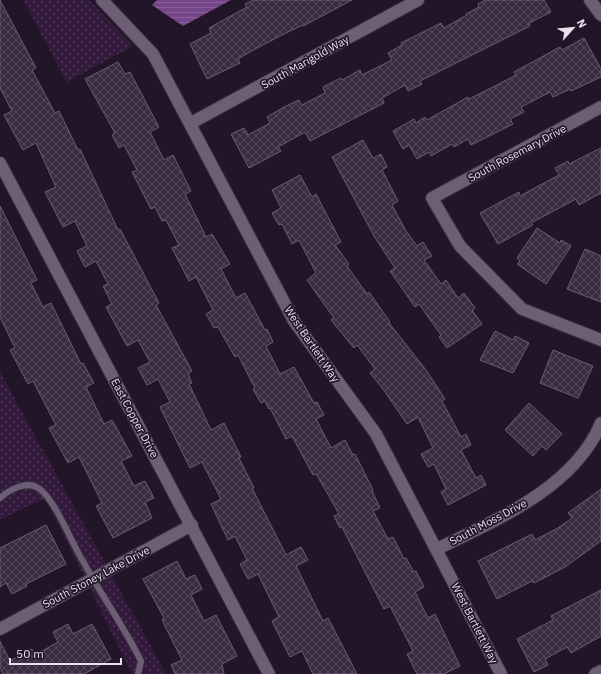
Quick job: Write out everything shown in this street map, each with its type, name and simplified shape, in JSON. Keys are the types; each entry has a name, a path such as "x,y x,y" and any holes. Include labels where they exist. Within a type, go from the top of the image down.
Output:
{"street":[{"name":"West Bartlett Way","path":"102,0 153,54 191,123 294,321 376,434 501,674"},
{"name":"South Marigold Way","path":"191,123 418,0"},
{"path":"590,0 601,15"},
{"name":"South Rosemary Drive","path":"601,107 432,198 460,246 522,309 601,340"},
{"name":"East Copper Drive","path":"0,163 4,179 192,525 269,674"},
{"name":"South Moss Drive","path":"437,549 523,506 572,467 584,452 601,423"},
{"name":"South Stoney Lake Drive","path":"0,629 192,525"},
{"path":"595,674 601,671"}],"lane":[{"path":"0,498 16,487 29,485 40,489 50,500 141,661 138,674"}],"shaded area":[{"path":"23,0 89,0 133,46 67,82"},
{"path":"157,0 231,0 183,26 152,5"},
{"path":"0,372 166,674 132,674 45,498 0,520"}],"building":[{"path":"0,0 36,68 32,70 55,113 59,111 78,150 80,149 118,230 120,229 159,303 156,305 192,371 188,374 192,383 189,384 211,430 224,423 241,457 239,458 254,488 252,488 286,555 301,547 308,560 296,566 323,621 328,618 357,674 313,674 302,651 290,657 272,621 279,617 258,574 248,579 240,564 247,560 235,536 228,540 211,504 221,499 202,462 190,468 160,407 170,402 158,379 147,385 138,368 150,362 138,340 127,346 106,307 112,304 103,286 108,284 96,261 85,267 77,251 87,246 75,221 63,227 45,192 56,187 36,143 23,150 4,115 12,111 0,88"},
{"path":"253,0 352,0 257,48 238,59 240,63 207,79 190,44 211,33 209,28 247,7 245,4"},
{"path":"485,0 544,0 551,12 529,23 530,26 420,81 422,84 408,91 405,85 382,98 384,103 310,141 305,132 278,147 281,151 249,168 231,134 244,128 248,135 270,123 267,117 284,107 299,100 302,105 325,93 323,87 341,78 342,80 360,70 362,75 392,60 388,53 402,45 401,43 441,23 444,28 479,7 478,4"},
{"path":"584,38 601,69 601,77 571,91 570,89 553,97 550,92 521,107 524,112 510,119 513,124 471,145 468,139 454,147 452,144 431,156 429,152 417,159 409,145 403,149 393,131 414,119 416,123 425,117 427,120 468,97 469,99 516,75 514,72 560,47 562,50"},
{"path":"118,62 125,74 130,72 159,127 150,132 164,160 173,155 191,191 185,194 206,237 212,234 230,264 221,269 236,298 245,293 265,330 267,329 273,342 266,346 280,374 294,367 314,403 317,402 324,415 316,419 331,448 345,440 353,455 355,454 373,490 372,491 380,508 373,511 388,539 393,537 404,559 406,558 414,572 416,571 424,587 415,592 428,618 435,614 460,666 444,674 417,674 407,654 413,651 390,606 384,609 342,527 340,528 334,516 339,514 326,491 316,474 313,475 292,436 286,439 270,408 269,409 265,401 261,403 238,355 235,357 218,327 214,328 206,314 213,310 196,277 189,281 172,248 179,245 166,220 162,221 155,207 151,209 132,172 137,170 124,145 119,148 112,135 115,133 85,79"},
{"path":"363,140 373,158 381,154 387,167 382,170 398,201 392,205 406,231 417,246 423,242 432,256 424,260 441,284 446,280 458,298 464,293 475,308 472,310 482,324 447,348 439,337 441,335 419,304 415,307 390,271 395,268 374,236 332,157"},
{"path":"601,148 601,193 579,205 576,199 531,223 533,225 498,244 480,213 519,192 520,196 559,175 555,168 568,161 569,164"},
{"path":"300,175 312,197 316,194 341,242 335,245 349,264 347,266 367,294 369,292 390,322 389,323 426,370 445,399 442,401 461,437 466,434 471,445 461,450 476,478 481,475 486,485 448,505 441,492 446,489 434,464 428,467 421,454 433,448 418,417 407,424 370,373 375,369 357,345 354,348 331,320 334,318 307,280 316,273 299,240 292,244 282,224 279,225 272,213 281,208 272,190"},
{"path":"0,206 37,280 31,283 43,307 51,303 81,364 83,363 94,383 86,387 104,424 112,420 132,456 121,461 134,486 145,481 154,498 145,502 152,518 113,538 96,506 102,503 79,457 68,463 49,428 56,425 33,381 28,384 10,350 15,348 0,317"},
{"path":"537,228 560,243 561,240 571,246 546,284 517,264 520,261 517,258"},
{"path":"585,249 601,256 601,302 567,289"},
{"path":"495,331 513,340 515,336 529,343 513,373 480,360"},
{"path":"553,350 593,366 578,398 540,383"},
{"path":"529,403 562,434 546,450 542,446 533,456 505,430"},
{"path":"601,489 601,541 565,567 534,583 532,581 497,599 478,561 532,534 535,540 558,528 572,518 568,513"},
{"path":"46,525 66,564 26,584 27,586 12,594 6,583 0,587 0,548"},
{"path":"177,561 186,579 195,575 202,589 191,595 204,621 216,615 237,656 222,664 224,674 175,674 171,665 182,660 162,620 164,618 143,579"},
{"path":"601,590 601,636 571,653 567,647 545,659 548,665 534,672 517,639 553,620 551,616"},
{"path":"68,624 73,634 92,624 111,659 84,674 3,674 0,668 0,641 10,661 32,649 35,655 58,642 53,632"}]}
